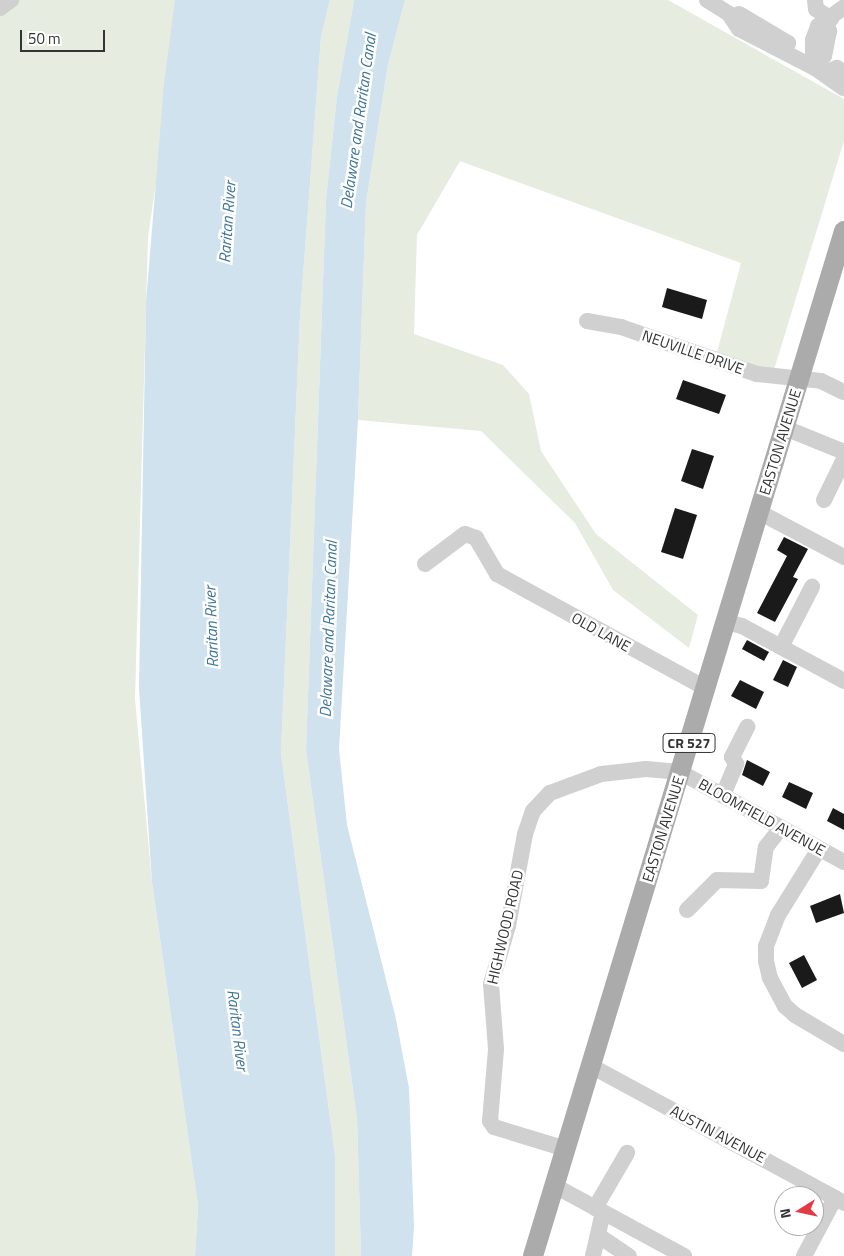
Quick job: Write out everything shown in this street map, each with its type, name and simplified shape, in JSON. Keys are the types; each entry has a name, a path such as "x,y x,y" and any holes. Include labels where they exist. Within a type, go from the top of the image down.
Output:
{"main road":[{"name":"EASTON AVENUE","path":"533,1256 680,772 724,620 843,239"}],"street":[{"path":"0,8 11,0"},
{"path":"708,0 734,9 739,29 783,53 819,67 836,68 844,73"},
{"path":"816,0 816,9 829,21 824,56 819,67"},
{"path":"829,21 844,8"},
{"path":"819,67 831,81 844,88"},
{"name":"NEUVILLE DRIVE","path":"587,321 621,327 758,374 820,381 844,392"},
{"path":"785,428 844,452"},
{"path":"824,500 844,459"},
{"path":"759,512 844,557"},
{"name":"OLD LANE","path":"425,564 464,534 476,538 485,549 497,574 705,688"},
{"path":"781,647 812,587"},
{"path":"724,620 781,647 844,681"},
{"path":"723,796 736,764 732,757 748,727"},
{"name":"HIGHWOOD ROAD","path":"566,1149 494,1127 490,1121 496,1049 491,984 508,926 528,821 533,811 550,793 574,782 601,774 646,769 680,772"},
{"name":"BLOOMFIELD AVENUE","path":"680,772 844,862"},
{"path":"687,910 717,880 760,881 766,847 781,828"},
{"path":"819,849 778,915 766,947 766,961 770,978 785,1006 844,1044"},
{"name":"AUSTIN AVENUE","path":"591,1066 840,1200"},
{"path":"593,1256 599,1236 599,1210 627,1153"},
{"path":"554,1186 599,1210 666,1252 684,1256"},
{"path":"804,1256 840,1200"},
{"path":"599,1236 629,1256"}],"shaded area":[{"path":"0,0 183,0 148,237 135,699 152,882 198,1206 195,1256 0,1256"},
{"path":"330,0 354,0 337,96 326,199 306,750 357,1119 361,1256 335,1256 335,1155 281,753 300,316 321,37"},
{"path":"405,0 668,0 844,99 844,141 773,373 717,352 741,263 460,161 417,235 414,334 503,365 529,394 541,451 596,534 698,615 689,648 613,590 575,523 481,431 358,420 366,203 388,65"}],"water":[{"name":"Raritan River","path":"175,0 330,0 321,37 300,316 281,753 335,1155 335,1256 195,1256 198,1206 152,882 139,688 146,302 164,84"},
{"name":"Delaware and Raritan Canal","path":"354,0 405,0 388,65 366,203 358,420 339,749 347,825 396,1019 409,1088 414,1226 412,1256 361,1256 357,1119 306,750 326,199 337,96"}],"building":[{"path":"667,288 707,300 702,319 662,307"},
{"path":"683,380 726,395 719,414 676,399"},
{"path":"692,449 714,456 703,489 681,481"},
{"path":"675,508 697,515 683,559 661,552"},
{"path":"784,537 808,549 793,577 798,579 775,622 757,613 787,556 777,550"},
{"path":"747,640 769,652 764,661 742,649"},
{"path":"783,660 797,667 788,687 773,680"},
{"path":"740,680 764,692 756,709 731,696"},
{"path":"747,760 770,772 763,786 742,775"},
{"path":"789,782 813,793 806,809 782,797"},
{"path":"833,808 844,814 844,830 827,821"},
{"path":"840,894 844,913 816,923 810,906"},
{"path":"804,955 817,980 802,988 789,963"}]}
